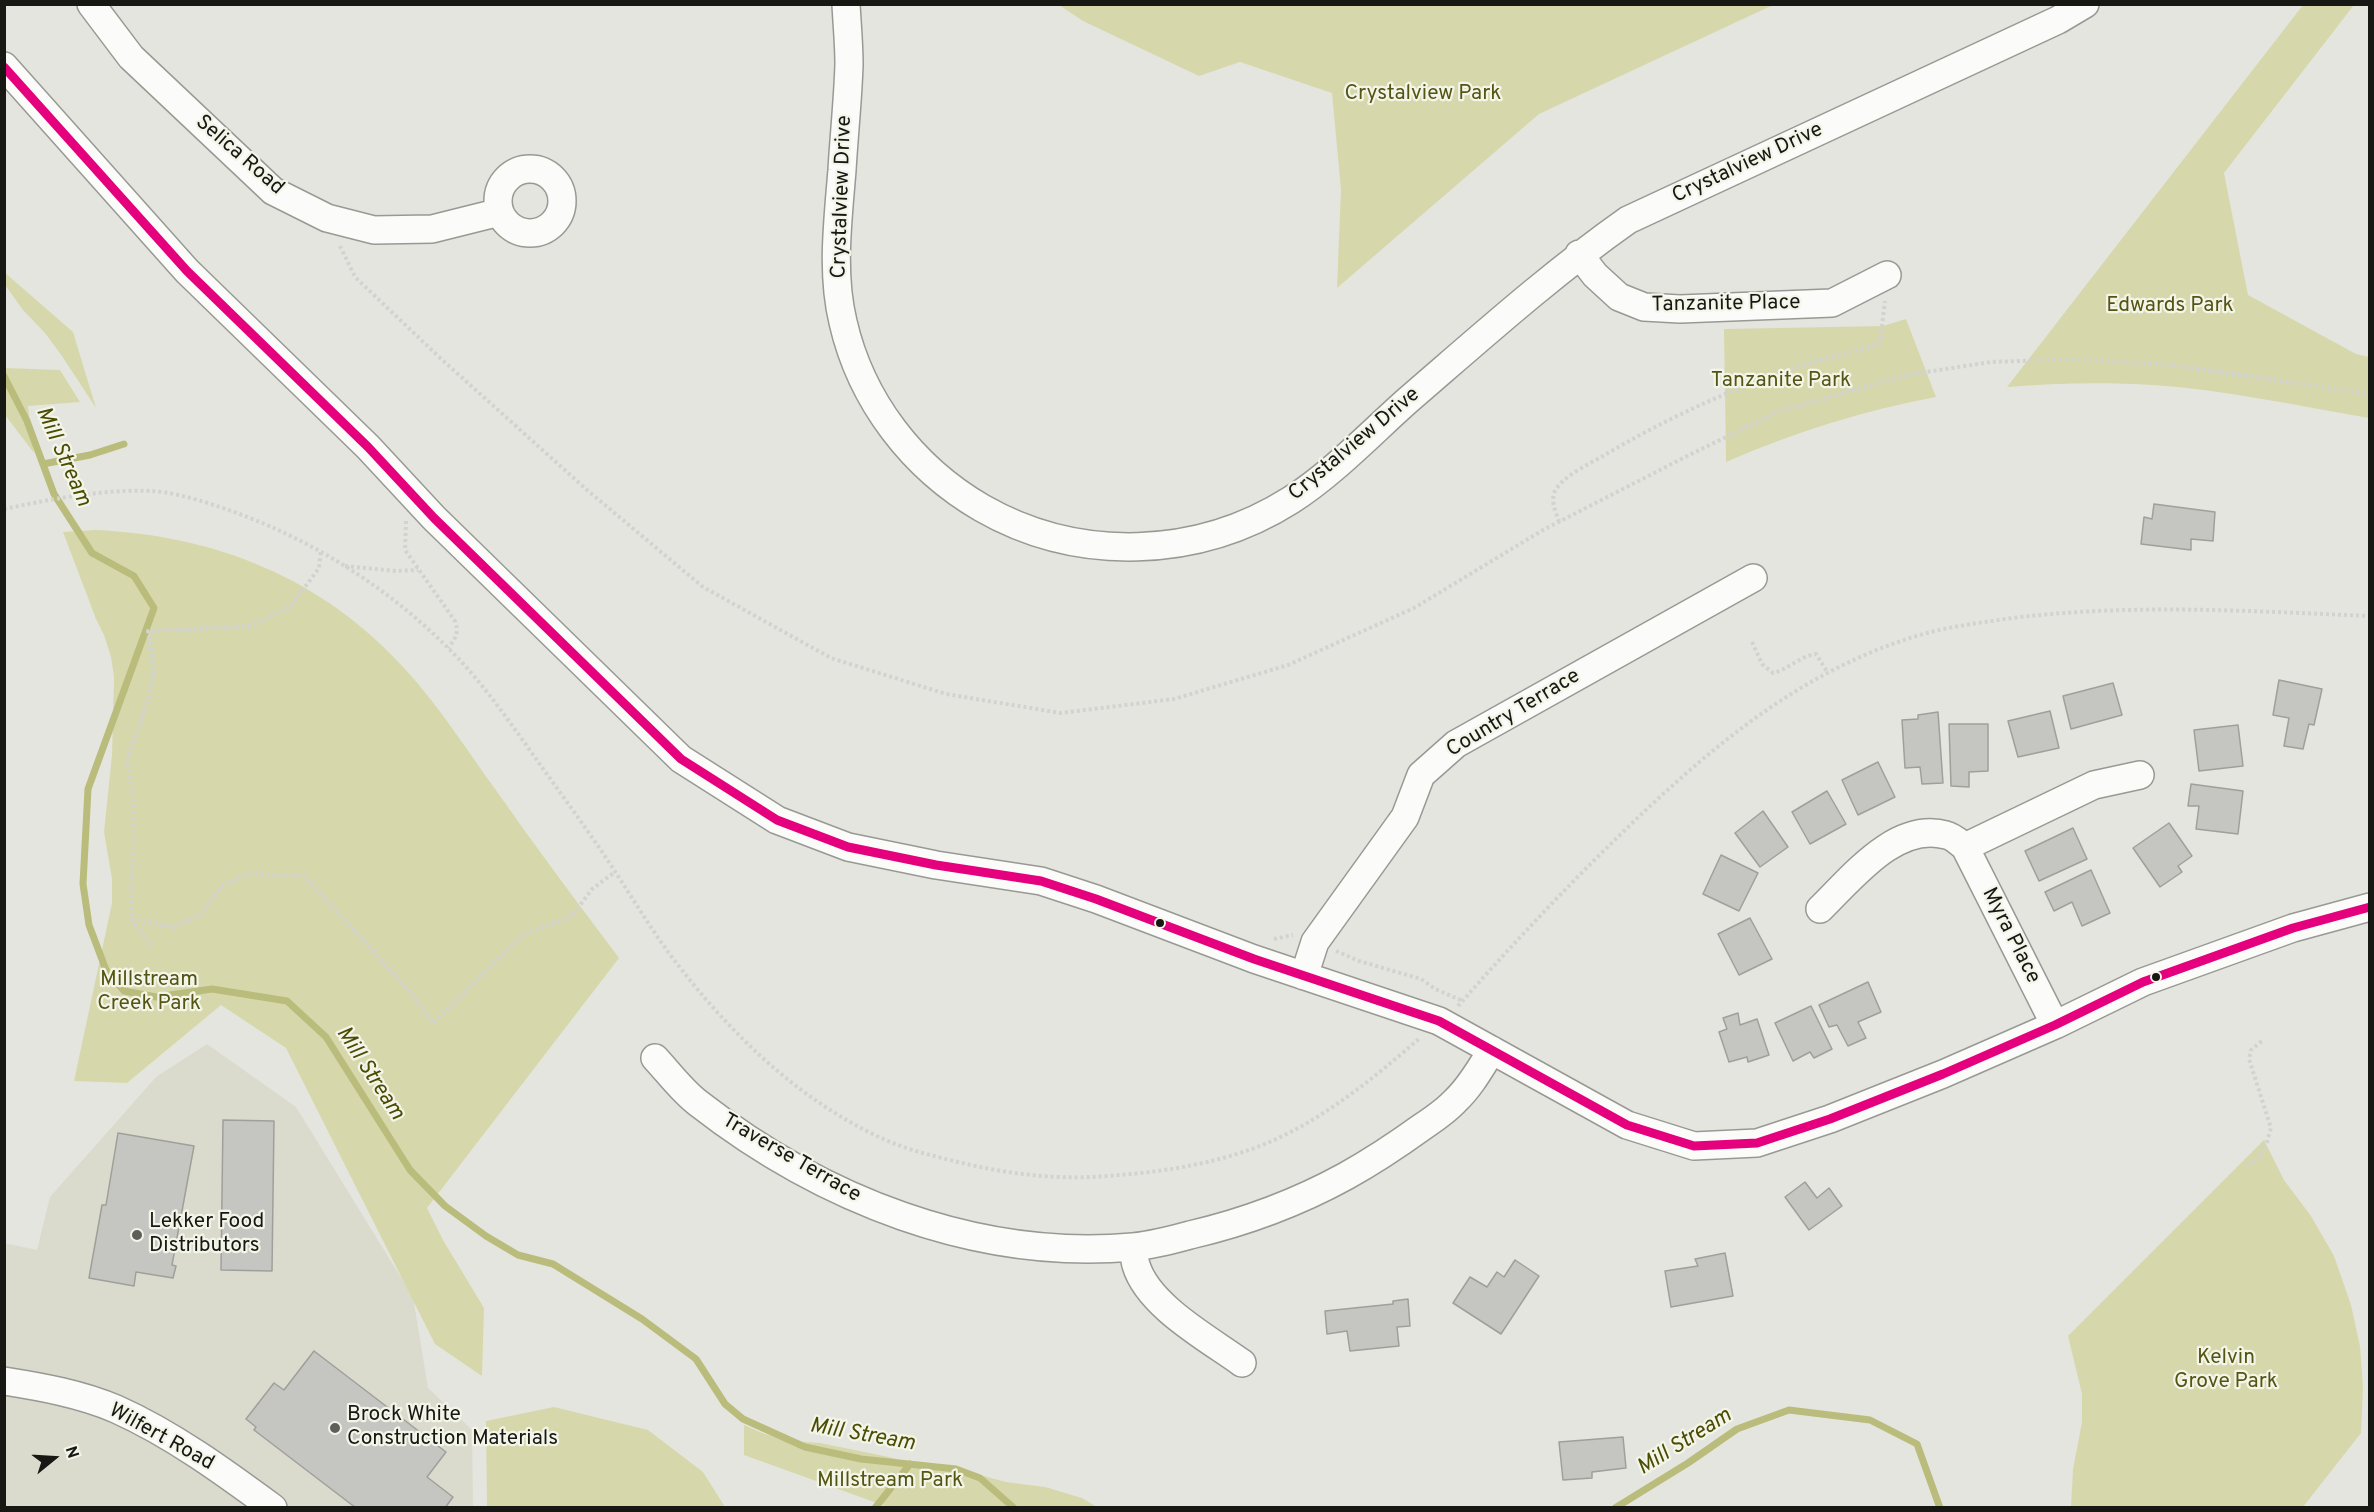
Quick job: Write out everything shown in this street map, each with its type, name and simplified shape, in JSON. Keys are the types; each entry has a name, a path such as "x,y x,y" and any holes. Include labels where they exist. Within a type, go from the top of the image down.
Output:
{"street":[{"name":"Selica Road","path":"91,4 131,57 273,191 327,218 374,230 432,229 500,212"},
{"name":"Crystalview Drive","path":"846,4 849,64 836,257 842,322 864,383 892,429 926,467 959,494 1007,522 1060,540 1107,547 1165,546 1205,538 1252,521 1293,499 1579,255 1628,220 2048,24 2085,4"},
{"path":"4,66 187,271 368,447 434,518 681,759 777,820 848,847 936,865 1041,881 1304,976 1440,1021 1627,1125 1694,1146 1757,1143 1830,1119 1932,1078 2055,1025 2143,982 2293,928 2370,907"},
{"name":"Tanzanite Place","path":"1579,255 1595,275 1619,297 1644,307 1680,309 1832,303 1887,275"},
{"name":"Country Terrace","path":"1304,976 1315,942 1405,818 1421,775 1438,759 1456,744 1753,578"},
{"path":"1820,909 1887,846 1917,834 1947,835 1965,847 2094,785 2140,775"},
{"name":"Myra Place","path":"1965,847 2055,1025"},
{"name":"Traverse Terrace","path":"655,1058 696,1102 765,1149 863,1203 914,1222 980,1239 1046,1246 1134,1246 1220,1228 1272,1212 1329,1185 1384,1154 1456,1101 1492,1050"},
{"path":"1134,1246 1136,1265 1150,1292 1180,1318 1242,1363"},
{"name":"Wilfert Road","path":"4,1381 68,1393 116,1409 168,1437 239,1497 273,1508"}],"path":[{"path":"1559,522 1553,504 1555,491 1571,475 1648,429 1746,386 1807,364 1880,342 1887,275"},
{"path":"2028,361 2077,359 2172,365 2370,394"},
{"path":"4,509 103,493 148,491 173,495 237,514 321,550 375,587 428,630 468,669 513,727 615,872 671,957 732,1028 790,1082 850,1122 882,1139 916,1152 1000,1172 1057,1177 1118,1175 1197,1164 1247,1151 1285,1134 1362,1087 1424,1034"},
{"path":"151,945 131,919 134,805 127,758 148,701 154,670 148,631 251,626 291,606 319,567 321,550"},
{"path":"344,566 396,571 419,570"},
{"path":"1452,1012 1587,867 1677,780 1739,728 1781,700 1828,673 1873,652 1928,633 1986,622 2059,613 2129,609 2370,616"},
{"path":"1752,642 1762,664 1773,673 1785,670 1809,655 1816,654 1828,673"},
{"path":"131,919 174,927 201,914 223,885 249,874 304,876 413,995 433,1023 523,935 572,916 592,889 615,872"},
{"path":"1330,949 1421,979 1435,989 1462,1001"},
{"path":"2248,1165 2257,1160 2267,1142 2271,1128 2249,1059 2251,1050 2263,1040"}],"shaded area":[{"path":"207,1044 296,1107 413,1297 428,1388 472,1430 473,1507 5,1507 4,1243 37,1250 50,1197 156,1077"}],"green space":[{"name":"Crystalview Park","path":"1059,5 1773,5 1539,114 1337,288 1341,190 1332,93 1240,62 1199,76 1083,21"},
{"name":"Edwards Park","path":"2303,5 2354,5 2224,173 2248,295 2356,354 2369,357 2369,418 2235,394 2180,387 2080,383 2007,387"},
{"path":"4,272 73,332 96,408 45,333 23,310 5,285"},
{"name":"Tanzanite Park","path":"1906,319 1936,397 1829,424 1777,441 1726,462 1724,329 1883,326"},
{"path":"5,368 60,370 80,402 28,406 34,453 5,415"},
{"name":"Millstream Creek Park","path":"95,530 183,541 225,552 303,587 339,610 373,637 405,669 430,699 619,958 427,1208 443,1240 484,1308 482,1376 435,1344 286,1048 221,1005 127,1083 74,1081 112,903 112,879 104,832 112,755 114,677 104,635 63,532"},
{"name":"Kelvin Grove Park","path":"2264,1140 2284,1180 2311,1216 2334,1256 2351,1305 2360,1346 2363,1387 2361,1433 2303,1507 2071,1507 2073,1469 2082,1422 2082,1394 2068,1336"},
{"path":"554,1407 648,1430 703,1472 725,1507 487,1507 486,1421"},
{"name":"Millstream Park","path":"744,1425 788,1441 820,1443 918,1465 969,1472 1006,1482 1045,1487 1082,1498 1097,1507 888,1507 744,1455"}],"building":[{"path":"2154,504 2215,512 2213,541 2191,539 2191,550 2141,544 2144,517 2152,519"},
{"path":"2279,680 2322,689 2314,725 2309,724 2303,749 2284,746 2289,718 2273,715"},
{"path":"2113,683 2122,715 2071,729 2063,696"},
{"path":"2050,711 2059,748 2018,757 2008,721"},
{"path":"1938,712 1943,783 1922,784 1920,767 1905,768 1902,720 1918,719 1918,715"},
{"path":"1949,724 1988,724 1988,771 1969,772 1969,787 1951,786"},
{"path":"2238,725 2243,766 2199,771 2194,730"},
{"path":"1878,762 1895,797 1858,815 1842,780"},
{"path":"2191,784 2243,791 2238,834 2196,829 2199,806 2188,806"},
{"path":"1827,791 1846,824 1810,844 1792,812"},
{"path":"1763,811 1788,847 1760,867 1735,833"},
{"path":"2169,823 2192,856 2178,866 2182,872 2160,887 2133,848"},
{"path":"2073,828 2087,859 2039,881 2025,851"},
{"path":"1721,855 1758,873 1739,911 1703,894"},
{"path":"2091,870 2110,913 2082,926 2072,902 2054,911 2045,892"},
{"path":"1750,918 1772,959 1739,975 1718,934"},
{"path":"1868,982 1881,1012 1858,1022 1866,1038 1848,1046 1837,1025 1829,1027 1819,1005"},
{"path":"1811,1006 1832,1049 1814,1058 1810,1052 1793,1061 1775,1023"},
{"path":"1738,1013 1740,1025 1757,1019 1769,1055 1748,1062 1747,1057 1729,1062 1719,1032 1727,1029 1723,1018"},
{"path":"223,1120 274,1121 272,1271 221,1270"},
{"name":"Lekker Food Distributors","path":"118,1133 194,1146 172,1265 176,1266 173,1278 136,1272 134,1286 89,1278 102,1205 106,1205"},
{"path":"1805,1182 1817,1198 1829,1188 1842,1206 1809,1230 1785,1197"},
{"path":"1725,1253 1733,1296 1671,1307 1665,1271 1698,1266 1695,1259"},
{"path":"1515,1260 1539,1276 1501,1334 1453,1303 1470,1277 1487,1287 1497,1272 1504,1277"},
{"path":"1408,1299 1410,1326 1397,1327 1399,1346 1350,1351 1347,1331 1327,1334 1325,1311 1393,1304 1393,1301"},
{"name":"Brock White Construction Materials","path":"314,1351 446,1452 427,1477 453,1497 445,1508 356,1508 254,1430 256,1427 246,1419 274,1383 284,1390"},
{"path":"1623,1437 1626,1468 1592,1472 1592,1478 1563,1480 1559,1442"}],"waterway":[{"name":"Mill Stream","path":"4,376 27,421 54,494 92,553 134,576 154,608 88,789 83,884 89,925 106,970 124,991 156,997 212,989 287,1001 326,1037 410,1170 445,1206 486,1236 518,1255 553,1264 642,1319 696,1359 725,1404 743,1419 805,1447 861,1459 956,1469 980,1478 1014,1508"},
{"path":"43,464 90,455 124,444"},
{"name":"Mill Stream","path":"1615,1508 1688,1463 1737,1429 1789,1410 1870,1420 1917,1444 1940,1508"},
{"path":"875,1508 910,1464"}],"transit line":[{"path":"4,67 187,271 368,447 434,518 681,759 777,820 848,847 936,865 1041,881 1096,899 1254,959 1439,1021 1627,1125 1694,1146 1757,1143 1830,1119 1943,1074 2055,1025 2143,982 2293,928 2370,907"}],"place":[{"name":"Lekker Food Distributors","path":"137,1235"},
{"name":"Brock White Construction Materials","path":"335,1428"}]}
